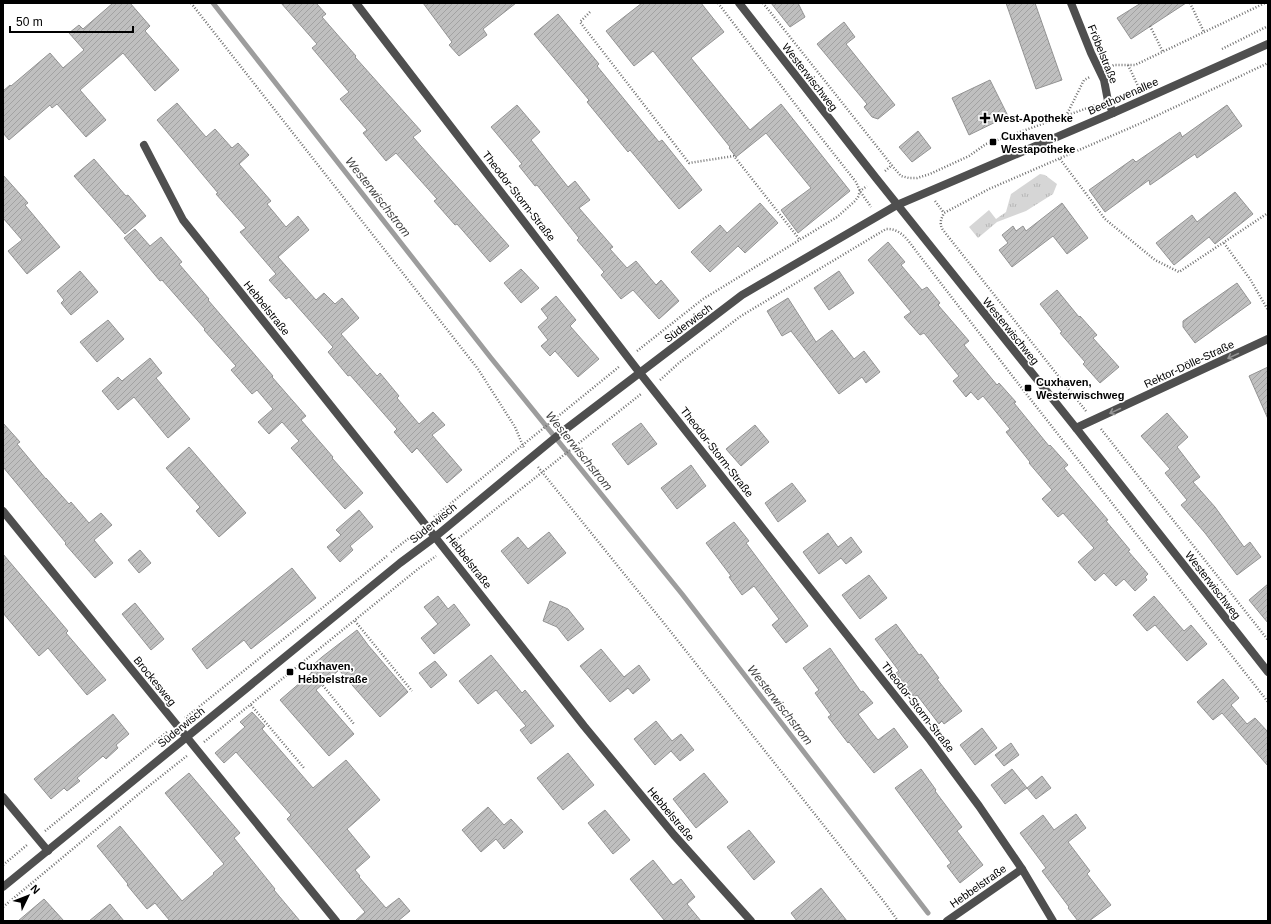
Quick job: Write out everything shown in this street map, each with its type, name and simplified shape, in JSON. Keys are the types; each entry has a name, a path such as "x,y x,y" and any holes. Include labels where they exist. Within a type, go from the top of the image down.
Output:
{"street":[{"name":"Theodor-Storm-Straße","path":"356,3 629,358 930,740 979,806 1022,869 1053,921"},
{"name":"Westerwischweg","path":"739,3 897,205 1076,428 1268,672"},
{"name":"Fröbelstraße","path":"1071,3 1091,53 1104,80 1108,101 1113,113"},
{"name":"Beethovenallee","path":"897,205 1113,113 1268,44"},
{"name":"Hebbelstraße","path":"144,145 183,220 589,732 674,835 750,921"},
{"name":"Süderwisch","path":"3,887 562,432 640,372 742,296 897,205"},
{"name":"Rektor-Dölle-Straße","path":"1076,428 1268,339"},
{"name":"Brockesweg","path":"3,511 336,921"},
{"path":"3,797 48,850"},
{"name":"Hebbelstraße","path":"947,921 1022,869"}],"path":[{"path":"3,865 703,299 837,217 855,201 860,191 856,182 808,122 718,3"},
{"path":"763,3 894,168 901,176 909,178 917,178 930,174 969,156 986,144 1066,116 1084,80 1114,65 1135,65 1265,3"},
{"path":"1190,3 1204,32"},
{"path":"590,12 580,22 688,163 734,156 800,240"},
{"path":"1150,26 1163,52"},
{"path":"944,213 989,189 1140,124 1268,62"},
{"path":"1128,65 1140,89"},
{"path":"1060,159 1105,219 1155,260 1179,272 1268,213"},
{"path":"3,907 140,793 418,569 680,362 741,316 886,229 892,229 899,232 916,250 1017,382 1268,702"},
{"path":"1224,243 1250,279 1268,310"},
{"path":"355,621 412,691"},
{"path":"304,662 354,724"},
{"path":"251,705 304,768"}],"green space":[{"path":"1040,174 1045,175 1057,184 1053,194 1026,211 997,222 978,238 969,227 989,210 996,219 1006,212 1011,194"}],"building":[{"path":"113,3 130,3 150,26 145,31 179,70 155,91 123,53 80,90 106,120 86,137 57,104 52,108 50,105 9,140 3,133 3,91 50,53 63,68 84,50 69,33 79,25 83,29"},
{"path":"281,3 316,3 326,14 322,17 356,56 355,57 421,131 413,137 509,246 490,262 457,224 455,225 434,201 437,199 396,153 386,161 363,133 367,130 340,99 349,92 312,48 317,44"},
{"path":"423,3 516,3 483,29 487,35 459,56 449,45 452,42"},
{"path":"642,3 701,3 724,32 691,58 750,130 781,104 850,191 798,233 781,210 811,188 766,133 736,157 729,148 730,147 653,51 634,66 606,31"},
{"path":"771,3 798,3 805,17 790,27"},
{"path":"1006,3 1035,3 1062,80 1036,89"},
{"path":"1141,3 1186,3 1131,39 1117,18"},
{"path":"558,14 599,64 597,66 659,142 662,140 702,190 679,209 630,150 628,152 587,102 589,100 534,34"},
{"path":"844,22 855,37 846,44 895,105 878,119 872,117 864,107 867,104 817,44"},
{"path":"990,80 1008,116 969,135 952,98"},
{"path":"177,103 206,137 215,129 232,148 238,143 249,155 239,164 271,201 267,204 286,227 298,216 309,230 278,257 316,300 324,293 335,304 342,298 359,318 341,334 377,376 380,373 399,396 397,398 419,424 433,412 445,425 432,435 462,470 447,483 417,448 412,453 394,432 397,429 328,352 333,347 289,297 286,299 269,280 276,274 240,232 246,228 216,194 218,193 157,120"},
{"path":"517,105 540,132 531,140 568,187 575,181 590,200 579,208 613,247 610,249 627,268 636,261 656,285 661,280 679,301 659,319 633,290 621,299 601,275 604,272 577,240 579,238 537,185 535,186 519,166 522,164 491,127"},
{"path":"1227,105 1242,126 1197,158 1195,154 1150,185 1149,180 1105,212 1089,190 1133,159 1136,162 1180,132 1182,137"},
{"path":"918,131 931,148 912,162 899,147"},
{"path":"94,159 126,196 128,195 146,216 125,234 74,176"},
{"path":"3,175 28,203 25,205 60,247 27,274 8,251 22,240 3,218"},
{"path":"1235,192 1253,214 1215,244 1209,237 1174,265 1156,243 1192,215 1197,222"},
{"path":"760,203 778,223 745,253 738,246 710,272 691,252 720,225 727,233"},
{"path":"1062,203 1088,238 1067,254 1053,236 1012,267 999,250 1008,243 1002,235 1013,226 1016,231 1023,226 1026,231"},
{"path":"135,229 150,246 161,237 182,262 179,264 209,299 208,300 306,416 301,420 363,493 345,509 291,448 299,441 282,422 269,434 258,422 273,409 257,390 252,394 231,370 236,366 162,280 160,281 124,238"},
{"path":"888,242 905,262 901,265 922,290 927,287 940,303 938,305 969,341 964,345 997,385 999,383 1016,402 1014,403 1049,446 1050,445 1068,465 1064,468 1108,520 1106,521 1130,550 1128,551 1148,574 1145,577 1147,580 1135,591 1124,579 1116,586 1104,573 1095,581 1078,562 1094,548 1063,513 1058,517 1042,499 1052,490 1029,463 1030,462 1006,432 1010,429 983,396 978,400 971,392 966,397 953,381 959,376 924,333 920,335 904,317 911,312 868,260"},
{"path":"521,269 539,288 521,303 504,283"},
{"path":"80,271 98,292 71,315 61,303 64,300 57,291"},
{"path":"839,271 854,293 829,310 814,288"},
{"path":"1237,283 1251,303 1195,343 1183,327 1183,321"},
{"path":"1057,290 1079,317 1080,316 1097,335 1093,338 1119,367 1100,383 1083,364 1085,362 1060,333 1062,332 1040,304"},
{"path":"556,296 576,320 570,326 599,359 578,377 555,351 550,356 541,346 548,340 538,327 548,318 541,309"},
{"path":"788,298 816,342 832,330 854,359 864,351 880,372 866,383 862,377 839,394 791,331 782,336 767,311"},
{"path":"108,320 124,339 97,362 80,342"},
{"path":"150,358 162,373 156,378 190,419 168,438 134,397 118,410 102,391 118,377 122,381"},
{"path":"1268,367 1268,419 1249,376"},
{"path":"1167,413 1188,437 1177,447 1200,477 1193,482 1215,507 1244,547 1250,542 1261,557 1237,575 1205,533 1181,505 1187,500 1165,473 1170,469 1141,436"},
{"path":"3,423 20,442 17,444 46,479 69,504 71,502 89,523 101,513 112,525 94,540 113,563 95,578 65,544 66,543 3,467"},
{"path":"641,423 657,444 628,465 612,444"},
{"path":"755,425 769,442 741,466 726,449"},
{"path":"189,447 246,513 219,537 196,511 200,507 166,468"},
{"path":"691,465 706,486 677,509 661,488"},
{"path":"792,483 806,501 778,522 765,503"},
{"path":"359,510 373,527 350,546 353,550 340,562 327,547 341,535 336,530"},
{"path":"734,522 749,541 746,543 808,626 786,643 772,625 779,619 754,586 742,595 729,577 731,576 706,543"},
{"path":"549,532 566,553 528,584 501,551 518,537 528,549"},
{"path":"828,533 838,547 851,537 862,552 846,564 841,558 819,574 803,552"},
{"path":"140,550 151,563 139,573 128,560"},
{"path":"3,554 68,631 66,633 106,680 87,695 48,648 39,656 3,613"},
{"path":"292,568 316,598 251,649 244,640 207,669 192,649"},
{"path":"869,575 887,598 860,619 842,595"},
{"path":"1268,584 1268,623 1249,600"},
{"path":"438,596 448,609 454,604 470,625 434,654 421,638 438,624 424,607"},
{"path":"1154,596 1184,631 1191,625 1207,644 1187,661 1155,625 1147,631 1133,615"},
{"path":"550,601 568,609 584,629 568,641 557,627 543,621"},
{"path":"135,603 164,639 151,650 122,614"},
{"path":"896,624 919,655 921,654 939,678 937,679 962,711 944,724 942,721 939,724 917,695 914,697 896,673 899,671 875,639"},
{"path":"357,630 408,692 380,717 339,670 316,690 354,734 329,756 280,700 316,669 313,665"},
{"path":"830,648 861,692 863,691 873,703 858,714 873,734 878,740 894,728 908,747 874,773 828,717 831,715 815,693 819,690 803,668"},
{"path":"601,649 624,677 639,665 650,680 633,694 628,688 610,702 580,666"},
{"path":"491,655 522,693 525,690 554,726 531,744 520,730 526,726 496,690 478,704 459,681"},
{"path":"435,661 447,675 431,688 419,673"},
{"path":"1223,679 1239,698 1231,705 1247,724 1255,718 1268,732 1268,766 1222,713 1213,720 1197,702"},
{"path":"252,712 265,726 262,729 313,788 346,760 380,800 347,829 370,857 355,870 360,876 359,877 386,908 399,898 410,911 398,921 355,921 365,912 287,819 291,815 236,752 224,763 215,753 245,727 240,722"},
{"path":"113,714 129,734 116,745 118,748 106,759 103,756 77,778 80,781 67,791 64,788 51,799 34,779"},
{"path":"656,721 672,741 681,734 694,750 680,761 671,751 655,765 634,739"},
{"path":"982,728 997,748 975,765 960,745"},
{"path":"1011,743 1019,755 1004,766 995,755"},
{"path":"568,753 594,785 563,810 537,778"},
{"path":"921,769 936,790 935,791 962,827 957,831 983,865 960,883 947,866 951,863 895,788"},
{"path":"1012,769 1027,788 1005,804 991,785"},
{"path":"189,773 240,833 234,838 300,921 170,921 155,903 147,909 97,846 120,826 182,901 224,864 165,793"},
{"path":"704,773 728,802 696,828 673,799"},
{"path":"1042,776 1051,788 1036,799 1027,788"},
{"path":"488,807 504,825 511,819 523,832 504,849 496,839 481,852 462,830"},
{"path":"605,810 630,840 613,854 588,823"},
{"path":"1076,814 1086,828 1068,842 1090,871 1087,874 1111,905 1089,921 1078,921 1042,871 1046,868 1020,833 1043,815 1054,830"},
{"path":"749,830 775,862 754,880 727,847"},
{"path":"653,860 673,885 681,879 695,897 687,904 701,921 665,921 630,879"},
{"path":"821,888 847,921 797,921 791,913"},
{"path":"44,899 64,921 18,921"},
{"path":"110,904 124,921 89,921"}],"waterway":[{"name":"Westerwischstrom","path":"213,3 491,358 682,594 928,913"}],"place":[{"name":"West-Apotheke","path":"985,118"},
{"name":"Cuxhaven, Westapotheke","path":"993,142"},
{"name":"Cuxhaven, Westerwischweg","path":"1028,388"},
{"name":"Cuxhaven, Hebbelstraße","path":"290,672"}]}
